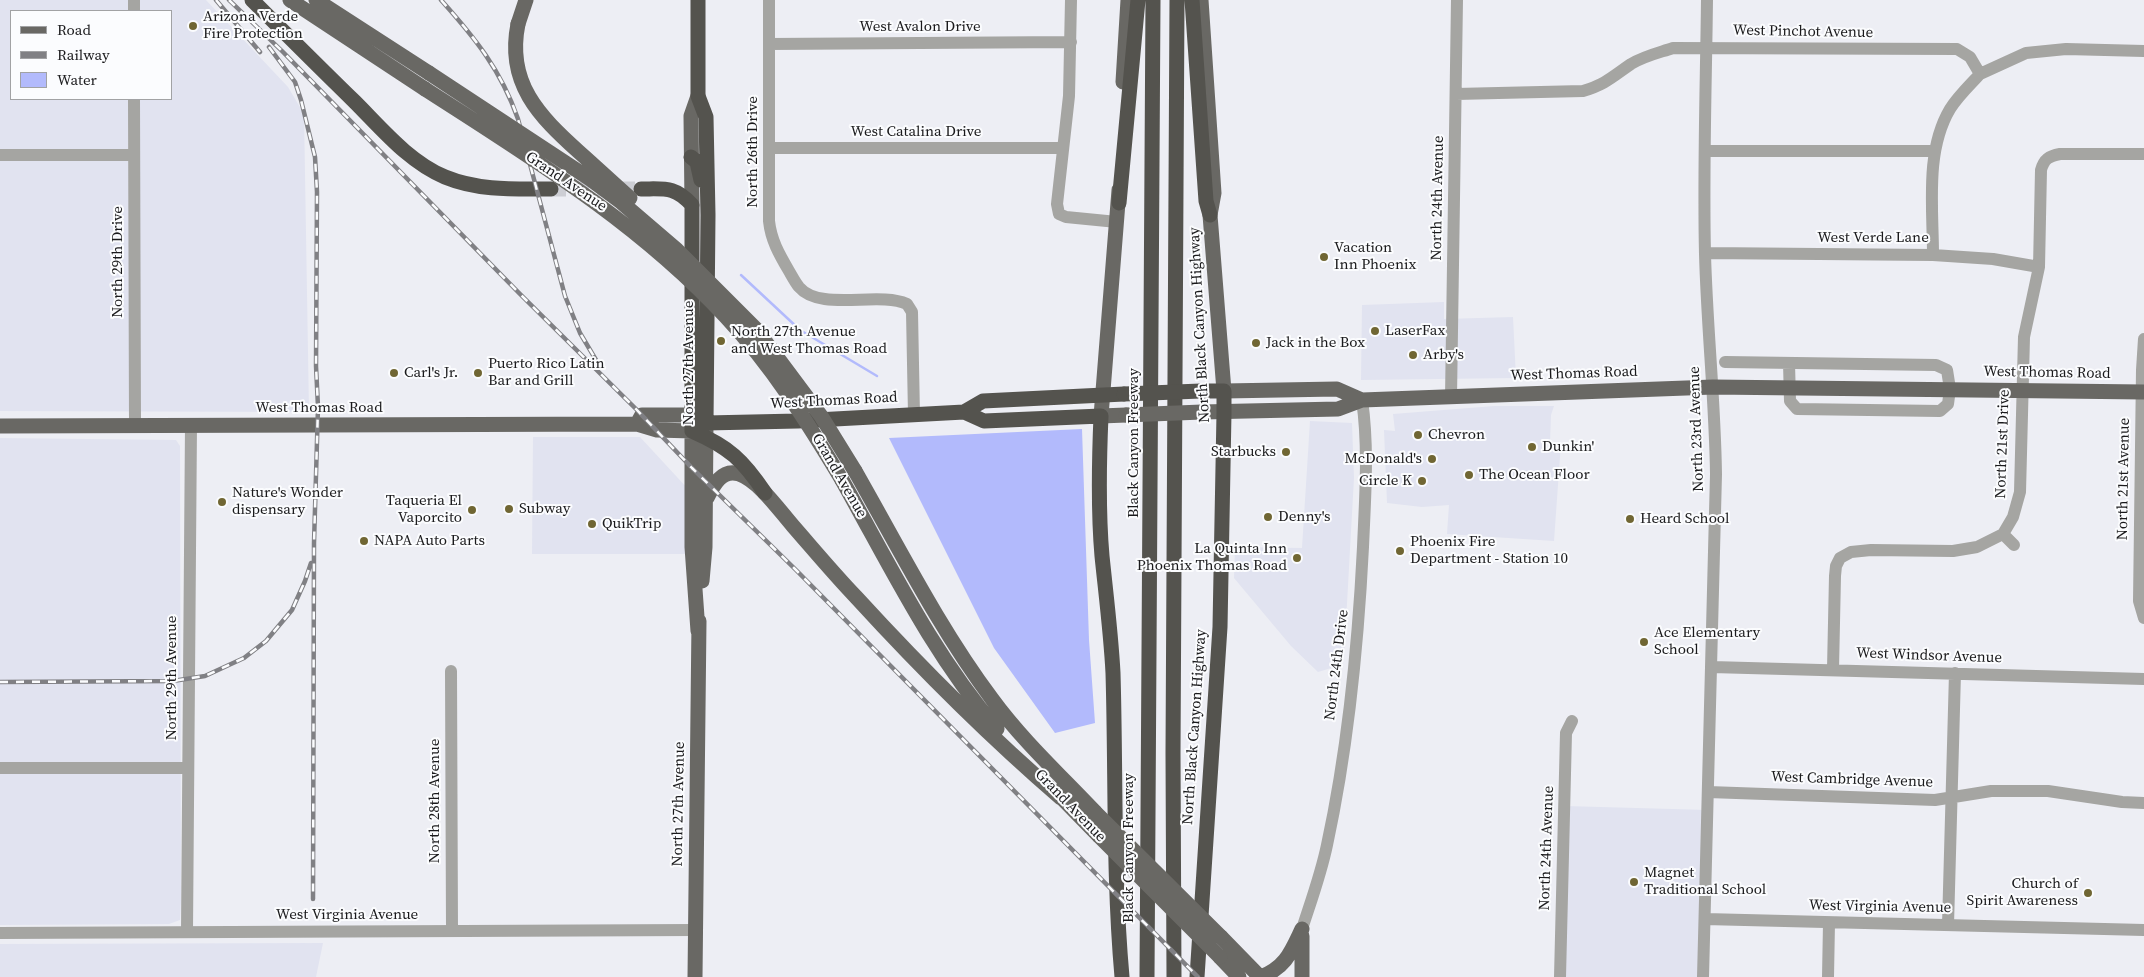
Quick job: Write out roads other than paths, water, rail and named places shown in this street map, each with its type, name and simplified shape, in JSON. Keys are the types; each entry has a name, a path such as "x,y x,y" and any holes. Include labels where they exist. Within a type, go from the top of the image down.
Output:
{"highway":[{"path":"252,0 397,143 424,166 446,177 475,186 502,189 551,189"},
{"name":"North 27th Avenue","path":"698,0 698,96 706,116 708,215 706,430"},
{"path":"1119,203 1138,0"},
{"name":"Black Canyon Freeway","path":"1147,977 1146,839 1153,0"},
{"path":"1163,977 1168,0"},
{"path":"1174,977 1173,743 1177,0"},
{"path":"1192,0 1206,201 1210,215"},
{"path":"691,157 699,168 703,205 708,215"},
{"path":"641,189 673,190 692,205"},
{"name":"North 27th Avenue","path":"692,205 692,431"},
{"name":"West Thomas Road","path":"692,431 798,421 964,412 983,401 1102,394 1224,391"},
{"name":"North Black Canyon Highway","path":"1197,973 1220,628 1224,391"},
{"name":"West Thomas Road","path":"964,412 984,421 1101,416"},
{"path":"1101,416 1102,555 1109,609 1113,672 1117,926 1122,977"},
{"path":"706,430 753,475 765,493"}],"main road":[{"name":"Grand Avenue","path":"290,0 580,189 629,227 683,274 726,317 773,374 807,422 842,480 921,623 945,662 990,720 1061,798 1240,977"},
{"name":"Grand Avenue","path":"316,0 568,163 621,202 677,250 748,318 785,364 816,409 855,471 929,604 977,678 1012,723 1095,812 1261,977"},
{"path":"526,0 518,24 516,52 518,71 528,96 538,112 716,277 748,318"},
{"path":"1101,416 1119,203 1120,135 1128,0"},
{"name":"North Black Canyon Highway","path":"1201,0 1214,193 1210,215 1224,391"},
{"name":"North 27th Avenue","path":"692,205 691,116 698,96"},
{"name":"West Thomas Road","path":"1101,416 1338,409 1362,400 1713,387 2143,392"},
{"name":"West Thomas Road","path":"1224,391 1337,389 1362,400"},
{"name":"West Thomas Road","path":"637,424 642,415 692,415 706,430"},
{"name":"West Thomas Road","path":"0,426 637,424 657,430 692,431"},
{"name":"North 27th Avenue","path":"695,977 698,631 705,547 706,430"},
{"name":"North 27th Avenue","path":"692,431 692,547 698,631"},
{"path":"705,500 719,478 730,473 744,476 765,493 837,577 912,656 1012,756 1061,798"},
{"path":"1116,977 1117,926"},
{"path":"1261,977 1275,971 1282,965 1289,956 1302,929"},
{"path":"1302,929 1302,977"}],"street":[{"name":"North 26th Drive","path":"769,0 769,221 771,237 799,288 815,297 836,300 887,299 907,304 912,312 914,415"},
{"path":"1070,0 1069,96 1057,204 1059,214 1066,217 1117,222"},
{"name":"North 24th Avenue","path":"1452,397 1457,0"},
{"name":"North 23rd Avenue","path":"1703,977 1716,474 1705,253 1707,0"},
{"name":"West Avalon Drive","path":"769,44 1071,42"},
{"name":"West Pinchot Avenue","path":"1456,94 1583,91 1601,86 1632,64 1672,48 1957,49 1970,57 1980,74"},
{"path":"1933,254 1932,172 1936,151 1949,110 1980,74 2026,53 2066,49 2144,51"},
{"name":"North 29th Drive","path":"134,100 135,426"},
{"name":"West Catalina Drive","path":"769,148 1063,148"},
{"path":"1706,151 1936,151"},
{"path":"0,154 134,155"},
{"name":"North 21st Drive","path":"2003,534 2014,517 2020,492 2024,337 2040,267 2040,170 2050,155 2144,154"},
{"name":"West Verde Lane","path":"1705,253 1933,254 1993,259 2040,267"},
{"name":"North 21st Avenue","path":"2144,339 2139,601 2144,618"},
{"path":"1725,362 1936,365 1947,370 1950,390 1948,404 1940,411 1797,408 1790,401 1789,363"},
{"name":"North 24th Drive","path":"1302,929 1331,828 1347,719 1359,616 1366,494 1365,423 1362,400"},
{"name":"North 29th Avenue","path":"187,931 191,425"},
{"path":"1833,669 1835,576 1836,566 1840,558 1851,552 1871,550 1953,551 1976,547 2003,534 2014,545"},
{"name":"West Windsor Avenue","path":"1712,667 2144,679"},
{"name":"North 28th Avenue","path":"451,671 452,931"},
{"path":"1948,925 1955,673"},
{"name":"North 24th Avenue","path":"1560,977 1566,733 1572,721"},
{"path":"0,768 188,768"},
{"name":"West Cambridge Avenue","path":"1708,792 1935,800 1991,791 2048,791 2122,802 2144,803"},
{"name":"West Virginia Avenue","path":"1705,919 2144,930"},
{"path":"1828,977 1829,923"},
{"name":"West Virginia Avenue","path":"0,933 695,930"}],"water":[{"path":"1082,429 1089,640 1095,723 1055,733 994,648 889,438"}],"waterway":[{"path":"741,275 800,330 877,376"}],"tunnel":[{"path":"551,189 641,189"}],"railway":[{"path":"216,0 260,52"},
{"path":"229,0 283,52 692,468 796,570 1198,977"},
{"path":"441,0 486,55 511,101 518,119 565,296 580,333 599,365"},
{"path":"269,47 295,82 301,100 315,157 317,192 316,366 318,407 314,543 313,899"},
{"path":"0,682 173,681 205,676 244,658 266,641 292,610 311,563"}],"place":[{"name":"Arizona Verde Fire Protection","path":"193,26"},
{"name":"Vacation Inn Phoenix","path":"1324,257"},
{"name":"LaserFax","path":"1375,331"},
{"name":"North 27th Avenue and West Thomas Road","path":"721,341"},
{"name":"Jack in the Box","path":"1256,343"},
{"name":"Arby's","path":"1413,355"},
{"name":"Carl's Jr.","path":"394,373"},
{"name":"Puerto Rico Latin Bar and Grill","path":"478,373"},
{"name":"Chevron","path":"1418,435"},
{"name":"Dunkin'","path":"1532,447"},
{"name":"Starbucks","path":"1286,452"},
{"name":"McDonald's","path":"1432,459"},
{"name":"The Ocean Floor","path":"1469,475"},
{"name":"Circle K","path":"1422,481"},
{"name":"Nature's Wonder dispensary","path":"222,502"},
{"name":"Subway","path":"509,509"},
{"name":"Taqueria El Vaporcito","path":"472,510"},
{"name":"Denny's","path":"1268,517"},
{"name":"Heard School","path":"1630,519"},
{"name":"QuikTrip","path":"592,524"},
{"name":"NAPA Auto Parts","path":"364,541"},
{"name":"Phoenix Fire Department - Station 10","path":"1400,551"},
{"name":"La Quinta Inn Phoenix Thomas Road","path":"1297,558"},
{"name":"Ace Elementary School","path":"1644,642"},
{"name":"Magnet Traditional School","path":"1634,882"},
{"name":"Church of Spirit Awareness","path":"2088,893"}]}
